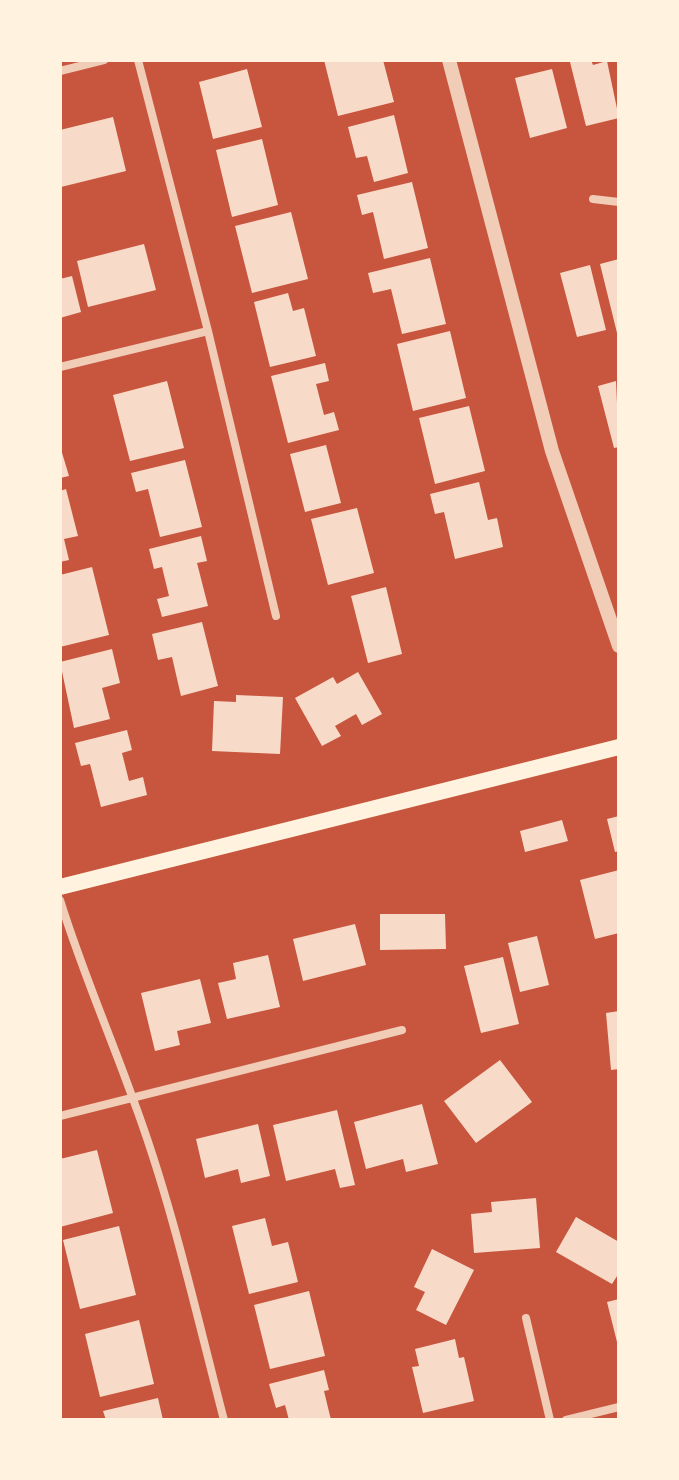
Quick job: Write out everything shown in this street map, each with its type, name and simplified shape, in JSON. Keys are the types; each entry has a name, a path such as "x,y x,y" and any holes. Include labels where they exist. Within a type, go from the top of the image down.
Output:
{"main road":[{"path":"60,887 619,747"}],"street":[{"path":"60,71 104,60"},
{"path":"138,60 208,331 276,616"},
{"path":"449,60 548,436 619,646"},
{"path":"593,199 619,202"},
{"path":"60,367 208,331"},
{"path":"60,900 92,998 134,1099 166,1198 224,1420"},
{"path":"60,1116 402,1030"},
{"path":"526,1318 550,1420"},
{"path":"566,1420 619,1407"}],"building":[{"path":"324,60 383,60 394,102 338,116"},
{"path":"591,60 593,65 607,61 619,118 586,126 570,62"},
{"path":"247,69 262,127 213,139 199,82"},
{"path":"552,69 567,128 530,138 515,78"},
{"path":"394,115 408,173 374,182 367,156 356,158 348,127"},
{"path":"113,117 126,171 61,187 60,130"},
{"path":"262,139 278,205 232,217 216,150"},
{"path":"412,182 428,248 384,259 373,212 362,215 357,195"},
{"path":"291,212 308,279 252,293 235,226"},
{"path":"144,244 156,290 88,307 77,261"},
{"path":"430,258 446,324 402,334 391,289 373,293 368,273"},
{"path":"619,259 619,337 618,337 600,264"},
{"path":"590,265 606,330 577,337 560,273"},
{"path":"72,276 81,312 60,318 60,279"},
{"path":"288,293 293,311 304,308 316,356 270,367 254,302"},
{"path":"450,331 466,398 413,411 397,344"},
{"path":"325,363 329,381 316,384 324,415 334,412 339,430 288,443 271,376"},
{"path":"167,381 184,448 130,461 113,395"},
{"path":"616,381 619,447 614,448 598,386"},
{"path":"469,406 485,471 435,484 419,418"},
{"path":"326,445 341,503 305,512 290,454"},
{"path":"60,446 69,476 60,478"},
{"path":"185,460 202,527 160,537 148,489 136,492 131,473"},
{"path":"479,482 488,520 497,518 503,547 455,559 444,512 435,514 430,494"},
{"path":"66,489 78,536 64,539 69,560 60,562 60,491"},
{"path":"357,508 374,573 328,585 311,519"},
{"path":"201,536 207,561 197,563 208,606 162,617 157,599 169,596 162,567 154,569 149,549"},
{"path":"92,567 109,635 60,647 60,575"},
{"path":"386,587 402,654 368,663 351,596"},
{"path":"202,622 218,686 181,696 172,657 158,660 152,634"},
{"path":"112,649 120,683 102,688 110,719 74,728 60,662"},
{"path":"358,672 382,714 362,725 356,714 335,726 341,736 322,746 295,698 333,677 337,684"},
{"path":"236,695 283,697 280,754 212,751 214,701 236,702"},
{"path":"127,730 132,750 122,753 129,781 143,777 147,795 101,807 90,764 81,766 75,743"},
{"path":"619,816 619,851 615,852 607,819"},
{"path":"562,820 568,841 525,852 520,831"},
{"path":"619,870 619,933 595,939 580,880"},
{"path":"380,914 445,914 446,949 380,950"},
{"path":"355,924 366,965 303,981 293,939"},
{"path":"537,936 549,985 520,992 508,943"},
{"path":"268,955 280,1007 227,1019 218,983 236,979 233,963"},
{"path":"503,957 519,1024 481,1033 464,966"},
{"path":"200,979 211,1023 177,1031 180,1045 155,1051 141,993"},
{"path":"619,1011 619,1069 611,1070 606,1013"},
{"path":"500,1060 532,1102 476,1143 444,1101"},
{"path":"422,1104 438,1164 406,1172 403,1159 366,1169 354,1122"},
{"path":"337,1110 355,1185 340,1188 335,1169 286,1181 273,1125"},
{"path":"258,1124 270,1176 241,1183 238,1169 205,1178 196,1139"},
{"path":"97,1150 113,1213 60,1227 60,1159"},
{"path":"536,1198 540,1248 474,1253 471,1214 492,1212 491,1202"},
{"path":"576,1217 619,1242 619,1273 612,1284 556,1252"},
{"path":"265,1218 272,1246 288,1242 298,1282 249,1294 232,1226"},
{"path":"119,1226 136,1295 80,1309 63,1240"},
{"path":"432,1249 474,1270 446,1325 416,1310 425,1292 414,1287"},
{"path":"309,1291 325,1356 270,1369 254,1305"},
{"path":"619,1299 619,1346 618,1346 607,1302"},
{"path":"139,1320 154,1384 100,1397 85,1334"},
{"path":"455,1339 459,1358 464,1357 474,1401 423,1413 412,1367 419,1366 415,1349"},
{"path":"324,1370 329,1390 324,1391 331,1420 289,1420 285,1405 276,1408 269,1384"},
{"path":"158,1398 163,1420 106,1420 103,1411"}]}
